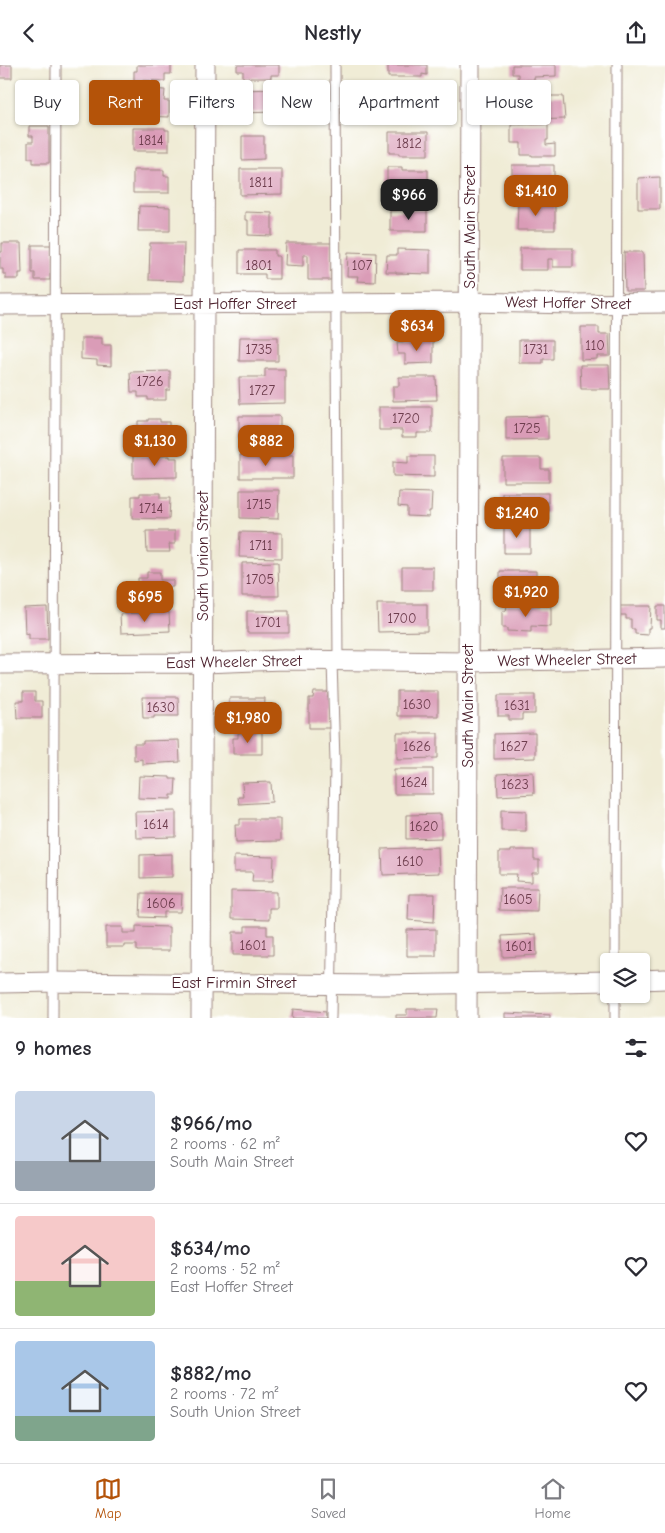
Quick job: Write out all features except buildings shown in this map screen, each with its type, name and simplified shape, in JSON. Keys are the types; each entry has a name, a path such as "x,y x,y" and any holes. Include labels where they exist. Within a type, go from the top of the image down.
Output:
{"street":[{"name":"South Union Street","path":"201,1018 204,663 203,304 205,65"},
{"name":"South Main Street","path":"467,1018 470,65"},
{"name":"East Hoffer Street","path":"0,305 470,301"},
{"name":"West Hoffer Street","path":"470,301 616,304 665,303"},
{"name":"West Wheeler Street","path":"469,662 665,658"},
{"name":"East Wheeler Street","path":"0,664 204,663 284,660 469,662"},
{"path":"650,980 665,979"},
{"name":"East Firmin Street","path":"0,983 331,984 600,981"}],"lane":[{"path":"53,1018 56,65"},
{"path":"331,1018 337,303 335,65"},
{"path":"615,953 618,65"},
{"path":"615,1003 615,1018"}]}
